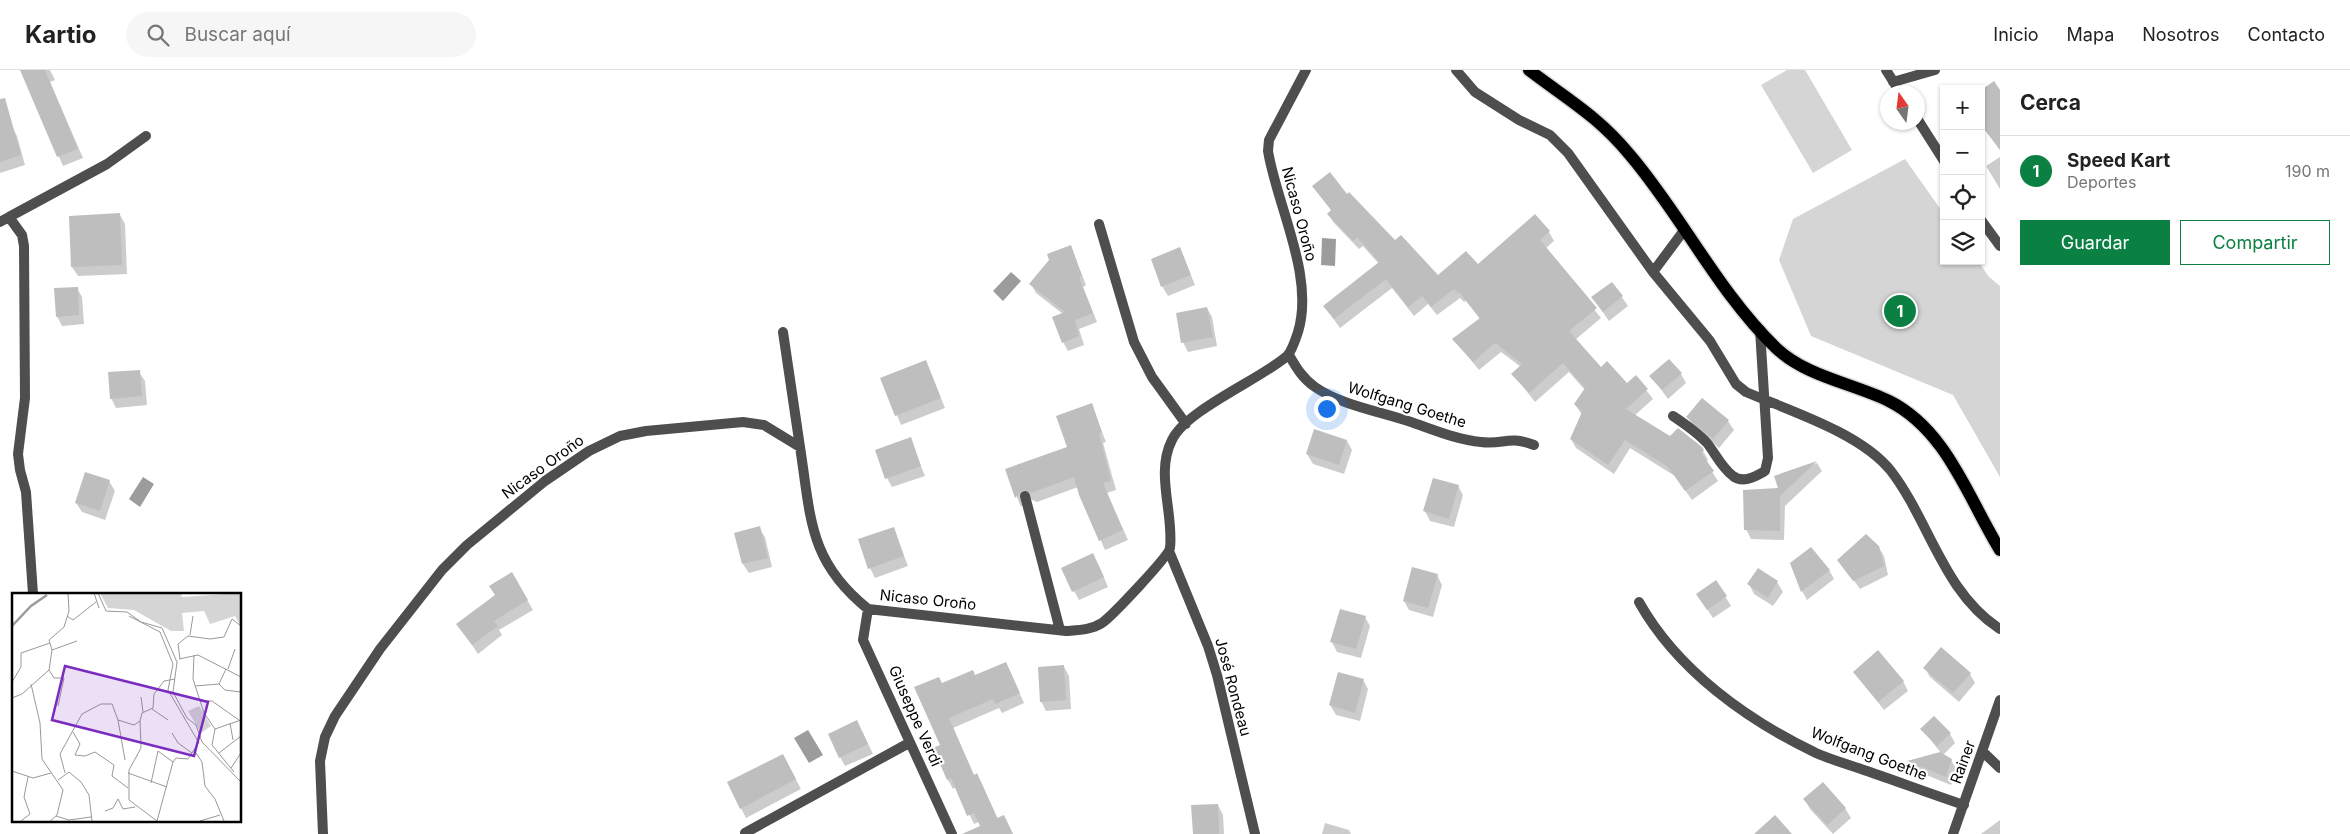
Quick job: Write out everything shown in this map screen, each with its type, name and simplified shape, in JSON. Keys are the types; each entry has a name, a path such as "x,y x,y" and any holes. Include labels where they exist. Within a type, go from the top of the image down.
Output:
{"main road":[{"path":"1529,70 1596,118 1630,155 1760,330 1778,349 1794,361 1835,381 1888,400 1921,422 1946,453 2000,550"}],"street":[{"name":"Nicaso Oroño","path":"1289,355 1300,322 1302,305 1299,271 1268,151 1272,134 1306,70"},
{"path":"1456,70 1476,92 1550,136 1568,153 1653,272 1710,341 1736,384 1763,399 1855,440 1872,452 1891,471 1954,583 1986,619 2000,629"},
{"path":"1886,70 1895,85"},
{"path":"1893,82 1936,70"},
{"path":"1924,130 1940,155"},
{"path":"33,593 26,492 18,454 25,398 24,246 22,235 5,220 107,164 146,136"},
{"path":"1099,224 1134,342 1152,377 1186,424"},
{"path":"1985,225 2000,246"},
{"path":"1653,272 1685,229"},
{"path":"1673,416 1689,426 1705,441 1733,477 1742,480 1754,477 1765,470 1768,458 1760,330"},
{"path":"783,332 800,447"},
{"path":"1169,551 1171,534 1165,473 1166,458 1172,438 1186,424 1289,355"},
{"name":"Wolfgang Goethe","path":"1289,355 1301,375 1315,387 1336,398 1460,438 1483,443 1506,439 1520,440 1534,446"},
{"name":"Nicaso Oroño","path":"323,834 320,761 325,737 335,716 380,649 442,570 467,545 538,487 589,451 620,436 646,431 743,422 764,425 800,447 812,520 824,561 850,594 868,609 1060,630 1083,630 1101,624 1114,613 1169,551"},
{"path":"1025,496 1060,630"},
{"name":"José Rondeau","path":"1169,551 1208,646 1217,675 1255,834"},
{"name":"Wolfgang Goethe","path":"1639,602 1662,637 1679,657 1710,685 1748,714 1818,754 1964,805"},
{"name":"Giuseppe Verdi","path":"868,609 863,640 952,834"},
{"name":"Rainer","path":"1953,834 1984,752 2000,700"},
{"path":"745,833 909,743"},
{"path":"1984,752 2000,768"}],"shaded area":[{"path":"1787,70 1805,70 1852,150 1813,173 1761,85"},
{"path":"1905,159 1940,208 1940,265 1981,265 1989,277 2000,286 2000,477 1953,395 1811,336 1779,260 1793,219"},
{"path":"1322,238 1336,239 1335,266 1321,265"},
{"path":"1011,272 1021,281 1003,301 993,291"},
{"path":"143,477 154,484 140,507 129,499"},
{"path":"808,730 823,755 809,763 794,738"}],"building":[{"path":"20,70 45,70 78,149 57,157"},
{"path":"1994,81 2000,90 2000,150 1985,130 1985,87"},
{"path":"5,98 21,155 0,162 0,99"},
{"path":"1330,172 1347,194 1349,192 1395,240 1401,235 1438,275 1466,251 1478,264 1535,214 1550,231 1540,240 1597,308 1569,331 1601,367 1607,361 1627,383 1636,375 1648,389 1626,409 1670,436 1678,428 1702,447 1704,450 1701,453 1714,471 1685,491 1668,467 1625,440 1608,465 1570,439 1582,412 1574,404 1585,388 1563,363 1529,393 1511,374 1522,364 1495,343 1473,362 1452,339 1480,318 1459,292 1458,294 1454,289 1431,307 1422,296 1408,307 1386,279 1334,319 1323,306 1379,262 1357,237 1353,241 1327,214 1331,210 1312,186"},
{"path":"120,213 122,265 71,267 69,216"},
{"path":"1071,245 1082,276 1079,277 1093,313 1075,320 1079,336 1062,343 1052,317 1065,312 1029,284 1049,260 1047,254"},
{"path":"1180,247 1191,275 1161,287 1151,259"},
{"path":"1612,282 1623,296 1603,312 1591,297"},
{"path":"78,287 79,315 56,317 54,288"},
{"path":"1207,307 1213,337 1181,343 1176,313"},
{"path":"1669,359 1682,373 1662,390 1649,376"},
{"path":"926,360 941,398 895,416 880,378"},
{"path":"140,370 142,396 110,399 108,372"},
{"path":"1702,398 1729,420 1713,439 1686,417"},
{"path":"1092,403 1102,432 1099,434 1111,481 1103,483 1123,530 1099,541 1079,495 1074,477 1031,493 1023,490 1015,498 1005,469 1067,447 1056,416"},
{"path":"1314,429 1347,440 1339,465 1306,454"},
{"path":"911,437 921,466 885,479 875,450"},
{"path":"1817,461 1780,496 1780,531 1744,530 1743,490 1778,488 1774,476"},
{"path":"85,472 110,480 100,511 75,503"},
{"path":"1433,478 1459,485 1449,519 1423,511"},
{"path":"760,526 768,558 742,564 734,533"},
{"path":"894,527 904,556 868,569 858,539"},
{"path":"1866,534 1879,546 1884,566 1853,581 1837,560"},
{"path":"1811,547 1830,570 1801,592 1790,563"},
{"path":"1093,553 1104,577 1072,592 1061,568"},
{"path":"1412,567 1438,574 1428,608 1403,601"},
{"path":"1758,568 1778,581 1768,598 1747,584"},
{"path":"512,572 528,600 494,621 498,626 472,645 456,624 495,595 489,586"},
{"path":"1716,580 1727,596 1707,610 1696,594"},
{"path":"1340,609 1366,616 1356,649 1330,642"},
{"path":"1941,647 1971,673 1953,693 1923,668"},
{"path":"1878,650 1904,681 1878,702 1853,672"},
{"path":"1006,662 1020,693 995,704 993,699 949,718 974,775 977,773 997,818 1004,815 1013,834 962,834 980,826 974,813 967,816 951,778 947,780 933,748 940,745 914,687 939,677 942,683 973,670 975,675"},
{"path":"1064,665 1066,700 1040,702 1038,667"},
{"path":"1338,672 1364,679 1355,713 1329,705"},
{"path":"1934,716 1951,733 1937,746 1920,729"},
{"path":"857,720 868,744 839,758 828,734"},
{"path":"1940,752 1952,759 1946,777 1907,761"},
{"path":"783,754 796,779 740,809 727,782"},
{"path":"1823,782 1846,808 1827,825 1803,799"},
{"path":"1218,804 1219,834 1193,834 1191,805"},
{"path":"1775,815 1792,834 1754,834"}],"place":[{"name":"Speed Kart","path":"1900,311"}]}
